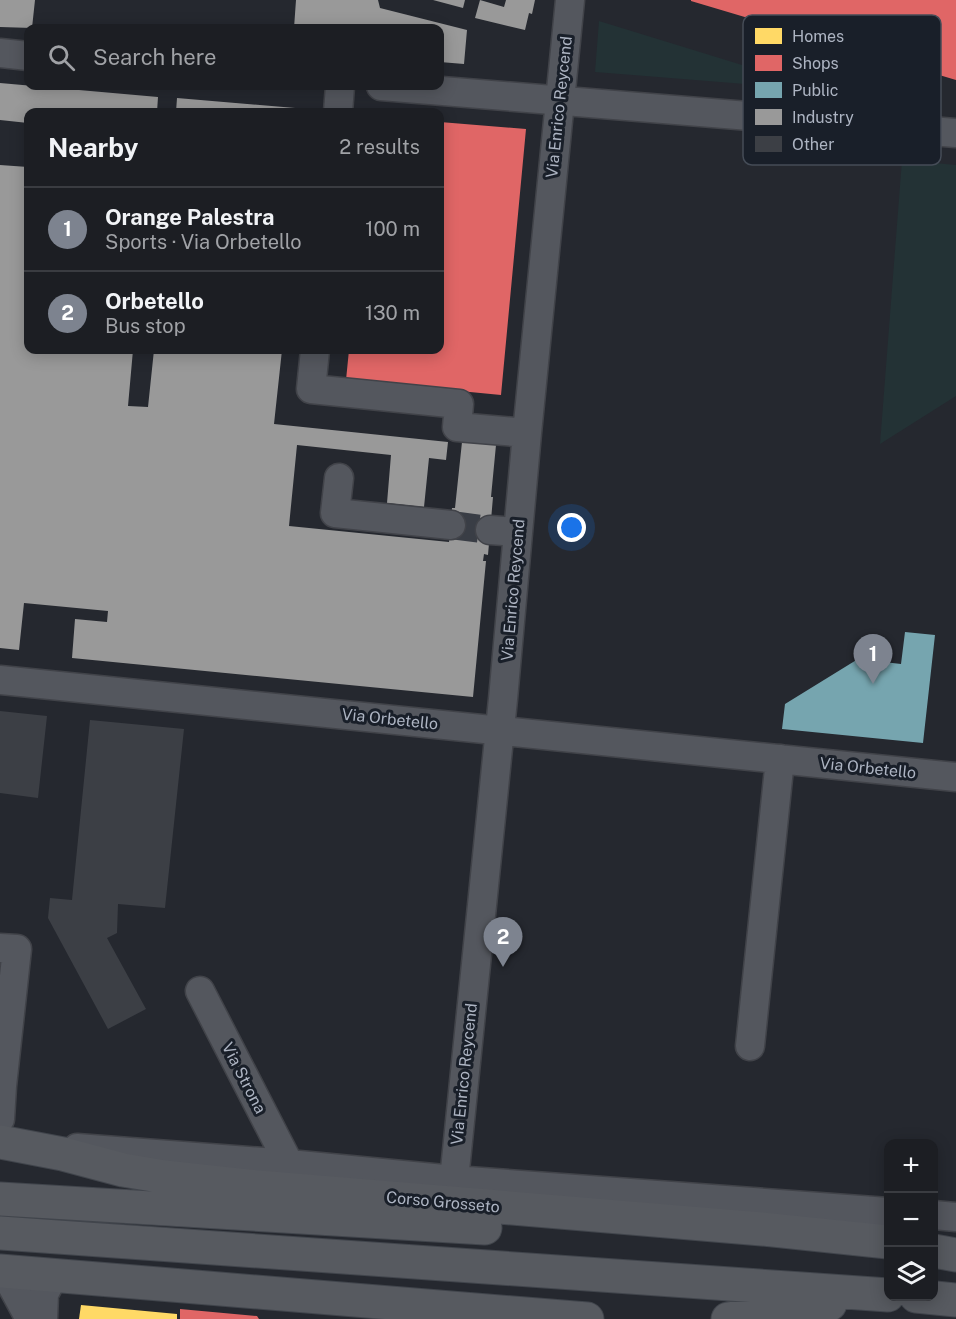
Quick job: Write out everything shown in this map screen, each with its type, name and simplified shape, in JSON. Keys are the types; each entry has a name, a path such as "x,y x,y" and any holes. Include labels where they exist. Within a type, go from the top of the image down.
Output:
{"main road":[{"name":"Corso Grosseto","path":"0,1142 63,1154 123,1170 177,1179 884,1242"},
{"name":"Corso Grosseto","path":"0,1199 884,1252"},
{"path":"0,1233 884,1294"},
{"path":"938,1254 956,1256"},
{"path":"2,1271 440,1313 587,1319"},
{"path":"728,1319 884,1298"},
{"path":"938,1298 956,1300"}],"street":[{"name":"Via Enrico Reycend","path":"454,1180 570,0"},
{"path":"0,53 24,56"},
{"path":"338,108 340,90"},
{"path":"432,90 743,115"},
{"path":"941,132 956,133"},
{"path":"315,354 311,389 459,404 456,427 527,433"},
{"path":"339,478 335,513 451,525"},
{"path":"490,530 518,532"},
{"name":"Via Orbetello","path":"0,680 956,777"},
{"path":"750,1046 780,759"},
{"path":"0,948 17,949 1,1086 0,1119"},
{"name":"Via Strona","path":"200,991 289,1164"},
{"name":"Corso Grosseto","path":"0,1142 289,1164 454,1180 884,1212"},
{"path":"938,1215 956,1217"},
{"path":"2,1271 30,1319"},
{"path":"43,1319 44,1294 54,1275"}],"shaded area":[{"path":"599,21 743,65 743,84 595,72"},
{"path":"902,165 956,165 956,396 880,444"}],"building: Homes":[{"path":"81,1305 177,1314 177,1319 79,1319"}],"building: Shops":[{"path":"956,0 956,80 941,76 941,15 743,17 691,1"},
{"path":"444,122 526,129 501,395 346,380 349,354 444,354"},
{"path":"180,1309 257,1316 259,1319 180,1319"}],"building: Public":[{"path":"905,632 935,635 923,743 782,729 785,704 858,659 901,664"}],"building: Industry":[{"path":"0,0 35,0 32,24 24,24 24,28 0,27"},
{"path":"296,0 378,0 380,8 443,24 294,24"},
{"path":"433,0 465,0 463,8"},
{"path":"480,0 504,7 506,0 535,0 525,30 475,18"},
{"path":"444,24 467,30 464,64 444,62"},
{"path":"0,83 24,85 24,90 79,90 158,97 157,108 24,108 24,123 0,120"},
{"path":"177,98 295,108 176,108"},
{"path":"0,165 24,167 24,354 133,354 128,406 148,407 154,354 282,354 274,424 448,442 446,460 429,458 424,507 387,503 391,455 297,445 289,526 449,542 462,442 496,445 488,555 484,554 483,561 486,561 473,697 72,658 75,619 107,622 108,611 24,603 19,650 0,648"}],"building: Other":[{"path":"0,711 47,716 38,798 0,793"},
{"path":"90,720 184,729 165,908 118,904 117,933 107,938 146,1009 108,1029 48,918 50,898 72,900"}],"tunnel":[{"path":"451,525 490,530"}],"place":[{"name":"Orange Palestra","path":"873,684"},
{"name":"Orbetello","path":"503,967"}]}
